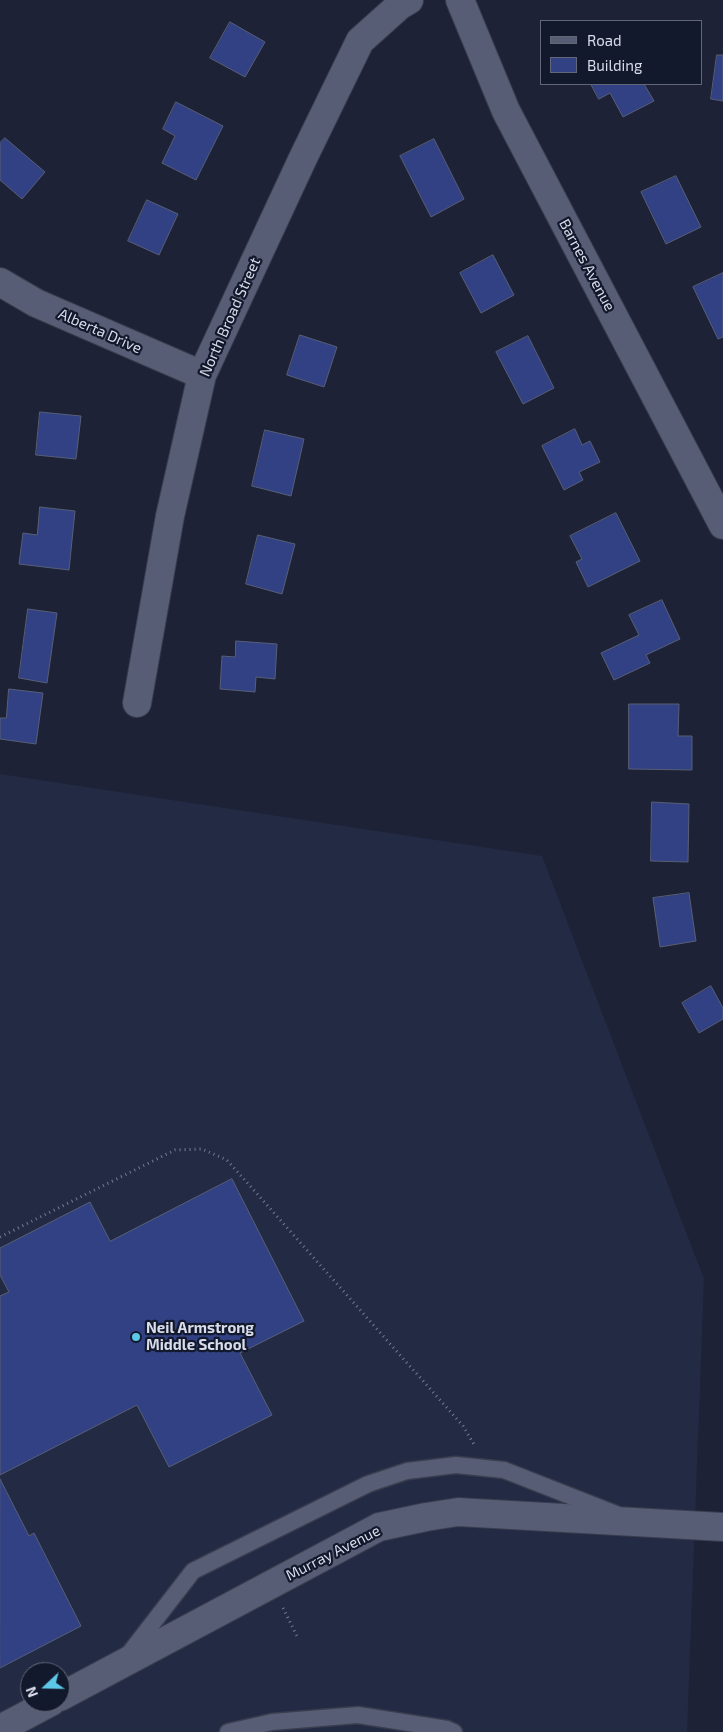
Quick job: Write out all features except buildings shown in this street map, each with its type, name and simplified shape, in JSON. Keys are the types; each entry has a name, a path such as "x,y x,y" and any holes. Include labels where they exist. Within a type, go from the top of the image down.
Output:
{"street":[{"name":"North Broad Street","path":"137,703 170,516 202,375 360,41 399,6 409,0"},
{"name":"Barnes Avenue","path":"460,0 506,111 723,525"},
{"name":"Alberta Drive","path":"0,282 36,303 202,375"},
{"name":"Murray Avenue","path":"70,1692 379,1527 458,1512 723,1527"},
{"path":"0,1729 32,1712"}],"lane":[{"path":"120,1665 194,1571 368,1484 408,1470 456,1465 504,1470 637,1522"},
{"path":"228,1732 272,1722 358,1715 447,1729 454,1732"}],"path":[{"path":"0,1237 175,1150 202,1148 227,1160 463,1426 488,1468"}],"shaded area":[{"path":"0,774 542,856 704,1279 687,1732 0,1732"}],"place":[{"name":"Neil Armstrong Middle School","path":"136,1337"}]}
